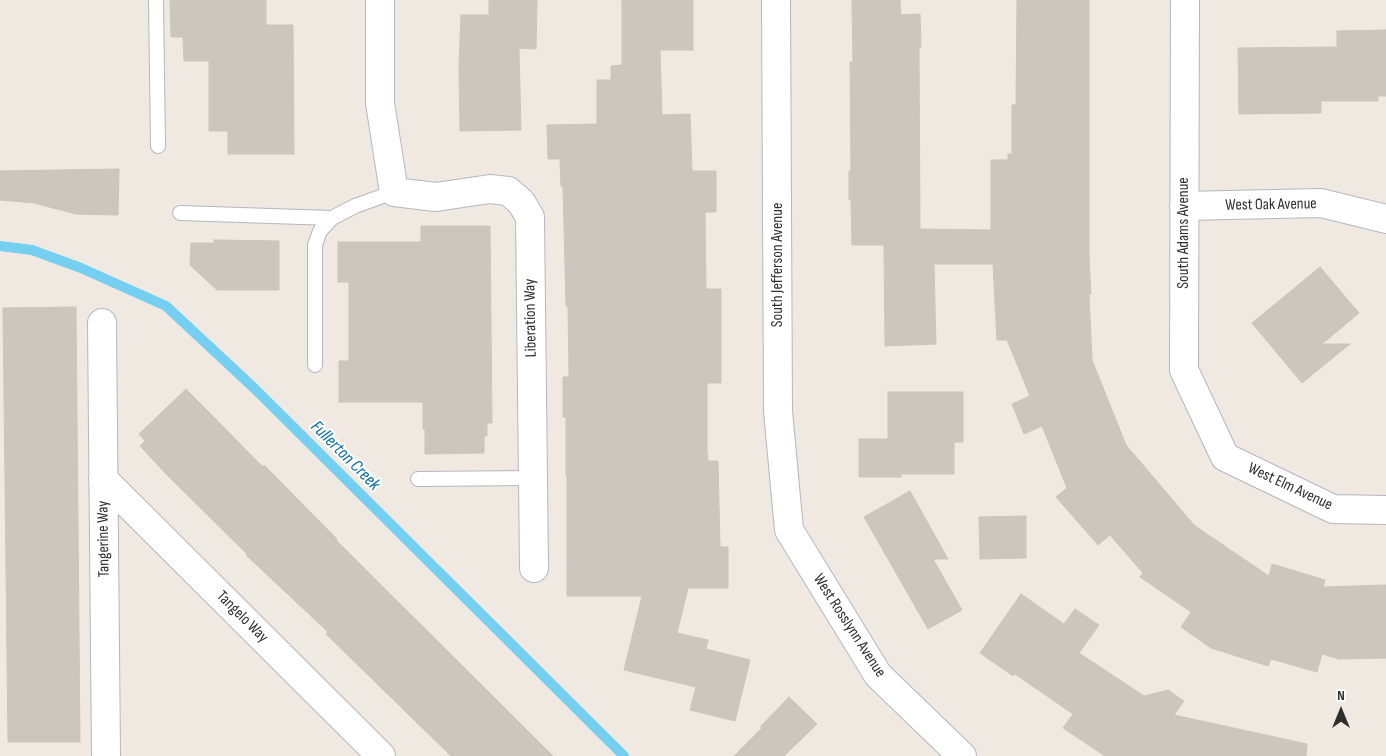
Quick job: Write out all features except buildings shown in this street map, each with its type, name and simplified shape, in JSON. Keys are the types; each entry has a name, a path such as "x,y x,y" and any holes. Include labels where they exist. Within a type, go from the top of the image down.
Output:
{"street":[{"path":"380,0 380,103 394,192"},
{"name":"South Jefferson Avenue","path":"776,0 778,411 789,530"},
{"name":"South Adams Avenue","path":"1185,0 1184,370 1225,457"},
{"name":"Liberation Way","path":"394,192 436,197 490,189 508,191 521,202 530,217 534,568"},
{"name":"West Oak Avenue","path":"1184,206 1321,203 1386,219"},
{"name":"Tangerine Way","path":"102,323 106,756"},
{"name":"West Elm Avenue","path":"1225,457 1333,509 1386,510"},
{"name":"Tangelo Way","path":"103,479 381,756"},
{"name":"West Rosslynn Avenue","path":"789,530 878,675 962,756"}],"lane":[{"path":"156,0 158,146"},
{"path":"315,365 315,246 320,231 332,218 355,206 394,192"},
{"path":"180,213 332,218"},
{"path":"418,479 533,478"}],"waterway":[{"name":"Fullerton Creek","path":"0,246 32,250 81,268 166,306 255,389 624,756"}]}
